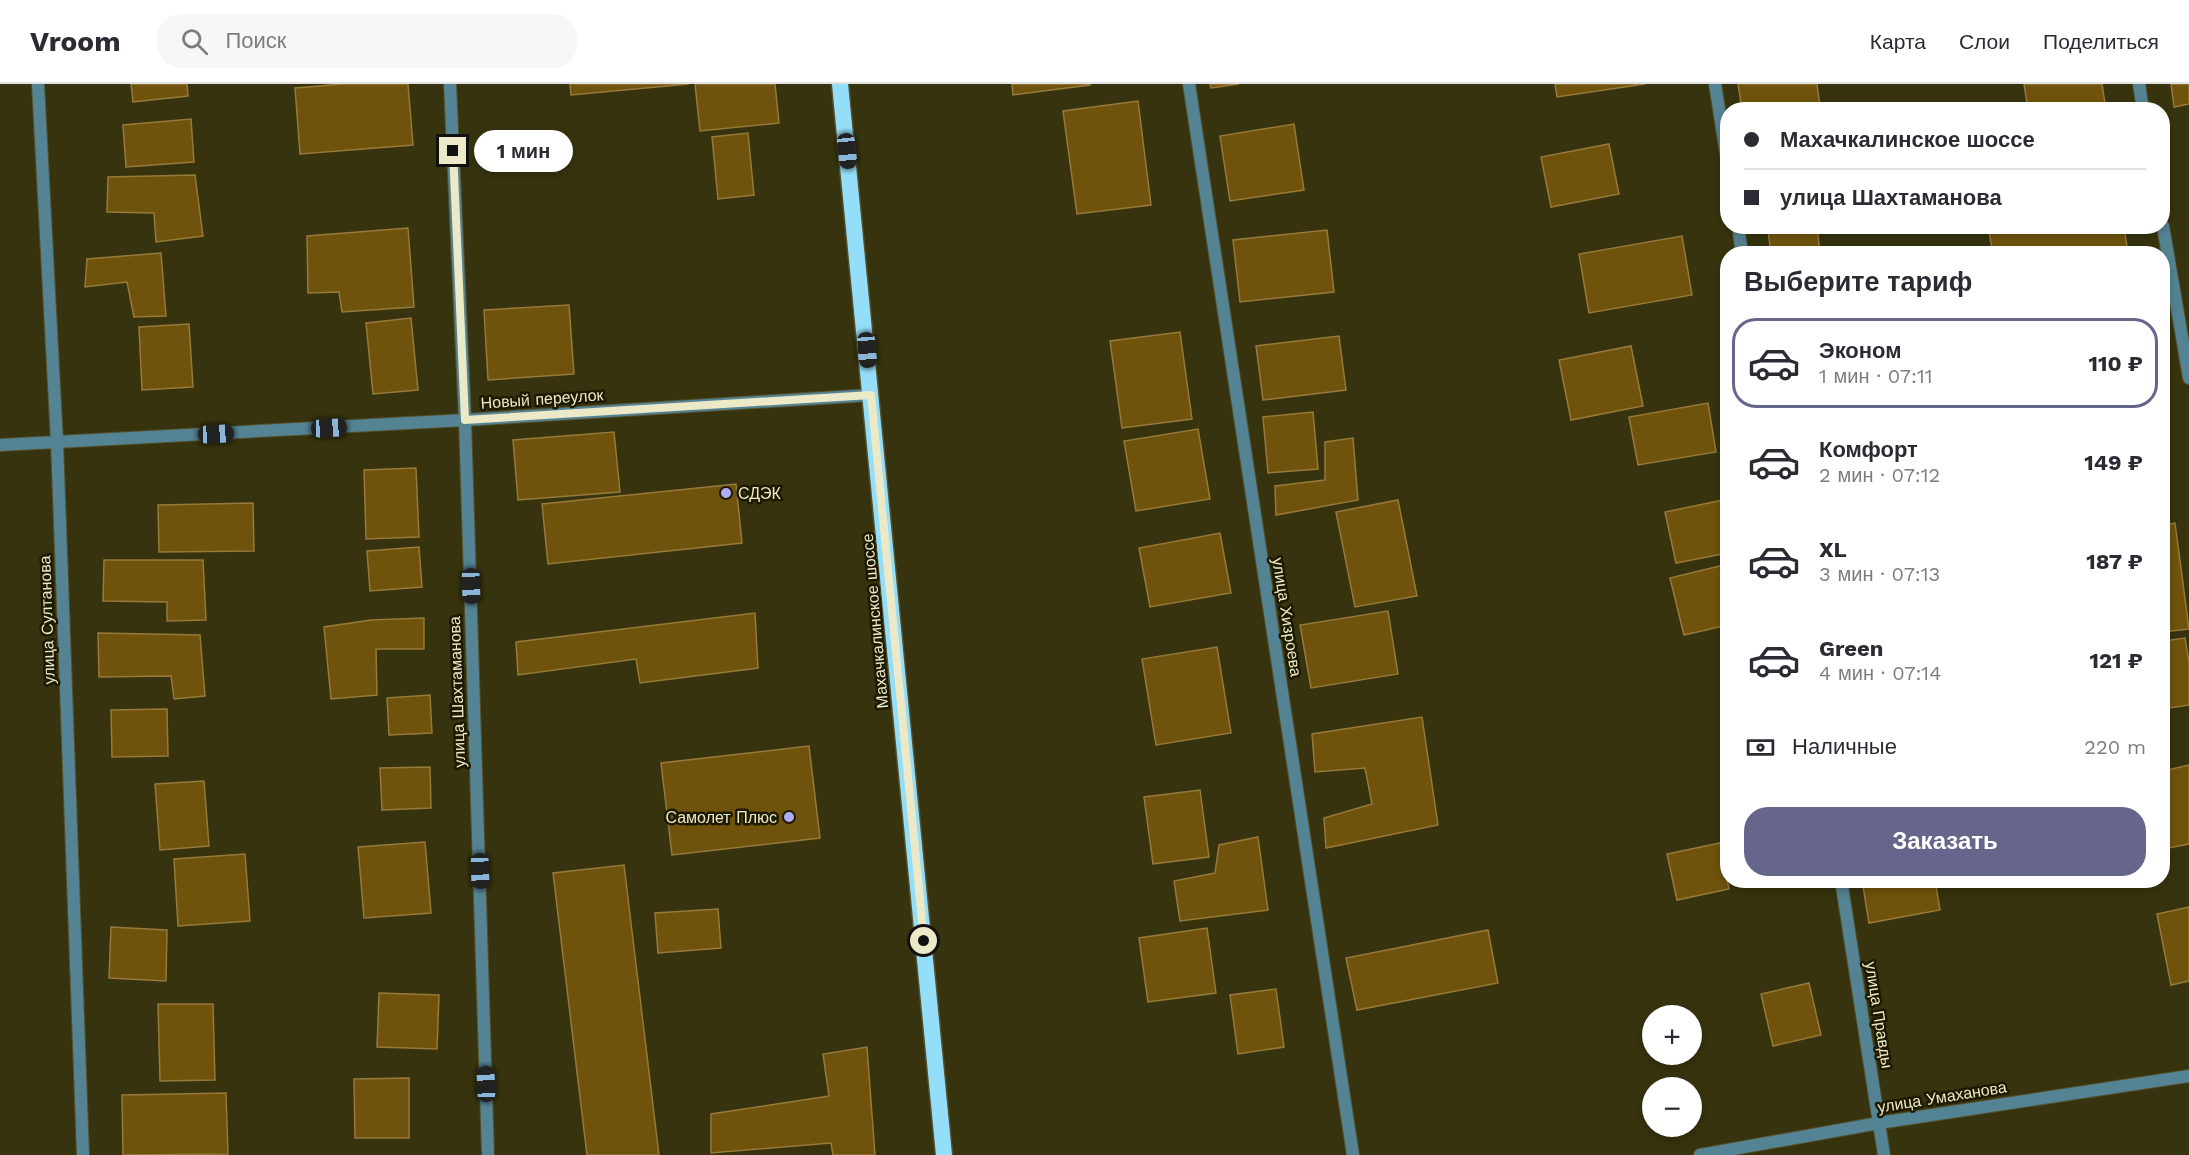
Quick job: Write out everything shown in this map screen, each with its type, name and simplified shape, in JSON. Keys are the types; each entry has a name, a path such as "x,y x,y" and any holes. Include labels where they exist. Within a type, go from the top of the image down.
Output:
{"highway":[{"name":"Махачкалинское шоссе","path":"840,84 944,1155"}],"street":[{"name":"улица Султанова","path":"38,84 57,442 83,1155"},
{"name":"улица Шахтаманова","path":"450,84 465,420 488,1155"},
{"name":"улица Хизроева","path":"1189,84 1353,1155"},
{"path":"1715,84 1720,116"},
{"path":"2139,84 2142,102"},
{"path":"2170,267 2189,378"},
{"name":"Новый переулок","path":"0,445 871,395"},
{"name":"улица Правды","path":"1842,888 1884,1155"},
{"name":"улица Умаханова","path":"1700,1155 1879,1123 2189,1076"}],"building":[{"path":"131,84 187,84 188,96 133,102"},
{"path":"343,84 408,84 413,145 300,154 295,88"},
{"path":"570,84 689,84 571,95"},
{"path":"695,84 775,84 779,123 700,131"},
{"path":"1012,84 1090,84 1090,85 1013,95"},
{"path":"1210,84 1239,84 1211,88"},
{"path":"1555,84 1645,84 1557,97"},
{"path":"1738,84 1817,84 1819,102 1741,102"},
{"path":"2024,84 2102,84 2105,102 2027,102"},
{"path":"2171,84 2189,84 2189,104 2174,107"},
{"path":"1138,101 1151,205 1077,214 1063,111"},
{"path":"191,119 194,162 126,167 123,125"},
{"path":"1294,124 1304,190 1230,201 1220,136"},
{"path":"748,133 754,195 718,199 712,137"},
{"path":"1609,144 1619,194 1551,207 1541,157"},
{"path":"195,175 203,236 156,242 154,213 107,212 108,177"},
{"path":"408,228 414,307 342,312 339,292 308,293 307,236"},
{"path":"1327,230 1334,292 1240,302 1233,240"},
{"path":"1768,234 1818,234 1819,246 1770,246"},
{"path":"1989,234 2125,234 2127,246 1992,246"},
{"path":"1682,236 1692,295 1589,313 1579,254"},
{"path":"161,253 166,316 134,317 127,282 85,287 87,259"},
{"path":"569,305 574,374 488,380 484,310"},
{"path":"411,318 418,390 373,394 366,323"},
{"path":"189,324 193,387 142,390 139,327"},
{"path":"1180,332 1192,419 1122,428 1110,341"},
{"path":"1339,336 1346,390 1263,400 1256,346"},
{"path":"1631,346 1643,406 1571,420 1559,360"},
{"path":"1708,403 1716,452 1638,465 1629,417"},
{"path":"1313,412 1318,469 1268,473 1263,417"},
{"path":"1198,429 1210,499 1136,511 1124,441"},
{"path":"614,432 620,492 518,500 513,440"},
{"path":"1353,438 1358,500 1276,515 1275,486 1325,480 1325,442"},
{"path":"416,468 419,537 366,539 364,470"},
{"path":"736,484 742,543 548,564 542,504"},
{"path":"1398,500 1417,596 1355,607 1336,512"},
{"path":"1720,501 1720,555 1676,563 1665,512"},
{"path":"253,503 254,551 159,552 158,505"},
{"path":"2175,523 2189,629 2170,631 2170,524"},
{"path":"1220,533 1231,593 1150,607 1139,548"},
{"path":"419,547 422,587 370,591 367,551"},
{"path":"104,560 203,560 206,620 167,621 167,602 103,601"},
{"path":"1720,566 1720,627 1684,635 1670,578"},
{"path":"1388,611 1398,674 1311,688 1300,625"},
{"path":"755,613 758,668 640,683 636,659 518,675 516,642"},
{"path":"424,618 424,649 376,649 377,695 331,699 324,627 371,620"},
{"path":"98,633 200,635 205,696 174,699 171,676 99,677"},
{"path":"2185,638 2189,662 2189,705 2170,708 2170,640"},
{"path":"1217,647 1231,733 1156,745 1142,659"},
{"path":"430,695 432,733 389,735 387,698"},
{"path":"167,709 168,756 112,757 111,710"},
{"path":"1422,717 1438,825 1326,848 1324,818 1372,804 1365,768 1315,772 1312,734"},
{"path":"809,746 820,838 672,855 661,763"},
{"path":"2189,765 2189,844 2170,848 2170,769"},
{"path":"430,767 431,808 382,810 380,768"},
{"path":"204,781 209,846 160,850 155,784"},
{"path":"1200,790 1209,857 1153,864 1144,797"},
{"path":"1258,837 1268,910 1180,921 1174,881 1215,873 1219,845"},
{"path":"425,842 431,913 364,918 358,847"},
{"path":"1720,843 1720,888 1729,889 1677,900 1667,854"},
{"path":"245,854 250,921 178,926 174,859"},
{"path":"624,865 659,1155 587,1155 553,873"},
{"path":"1863,888 1936,888 1940,910 1869,923"},
{"path":"2189,907 2189,981 2171,985 2157,914"},
{"path":"718,909 721,948 658,953 655,913"},
{"path":"111,927 167,930 166,981 109,978"},
{"path":"1207,928 1216,993 1148,1002 1139,938"},
{"path":"1488,930 1498,983 1357,1010 1346,958"},
{"path":"1809,983 1821,1035 1773,1046 1761,994"},
{"path":"1276,989 1284,1047 1238,1054 1230,995"},
{"path":"379,993 439,995 437,1049 377,1047"},
{"path":"158,1004 213,1004 215,1080 160,1081"},
{"path":"867,1047 875,1155 833,1155 831,1143 711,1153 711,1114 829,1096 823,1054"},
{"path":"409,1078 409,1138 355,1138 354,1079"},
{"path":"226,1093 228,1154 123,1155 122,1095"}],"place":[{"name":"СДЭК","path":"726,493"},
{"name":"Самолет Плюс","path":"789,817"}],"route":[{"path":"453,151 465,420 871,395 924,941"}]}
